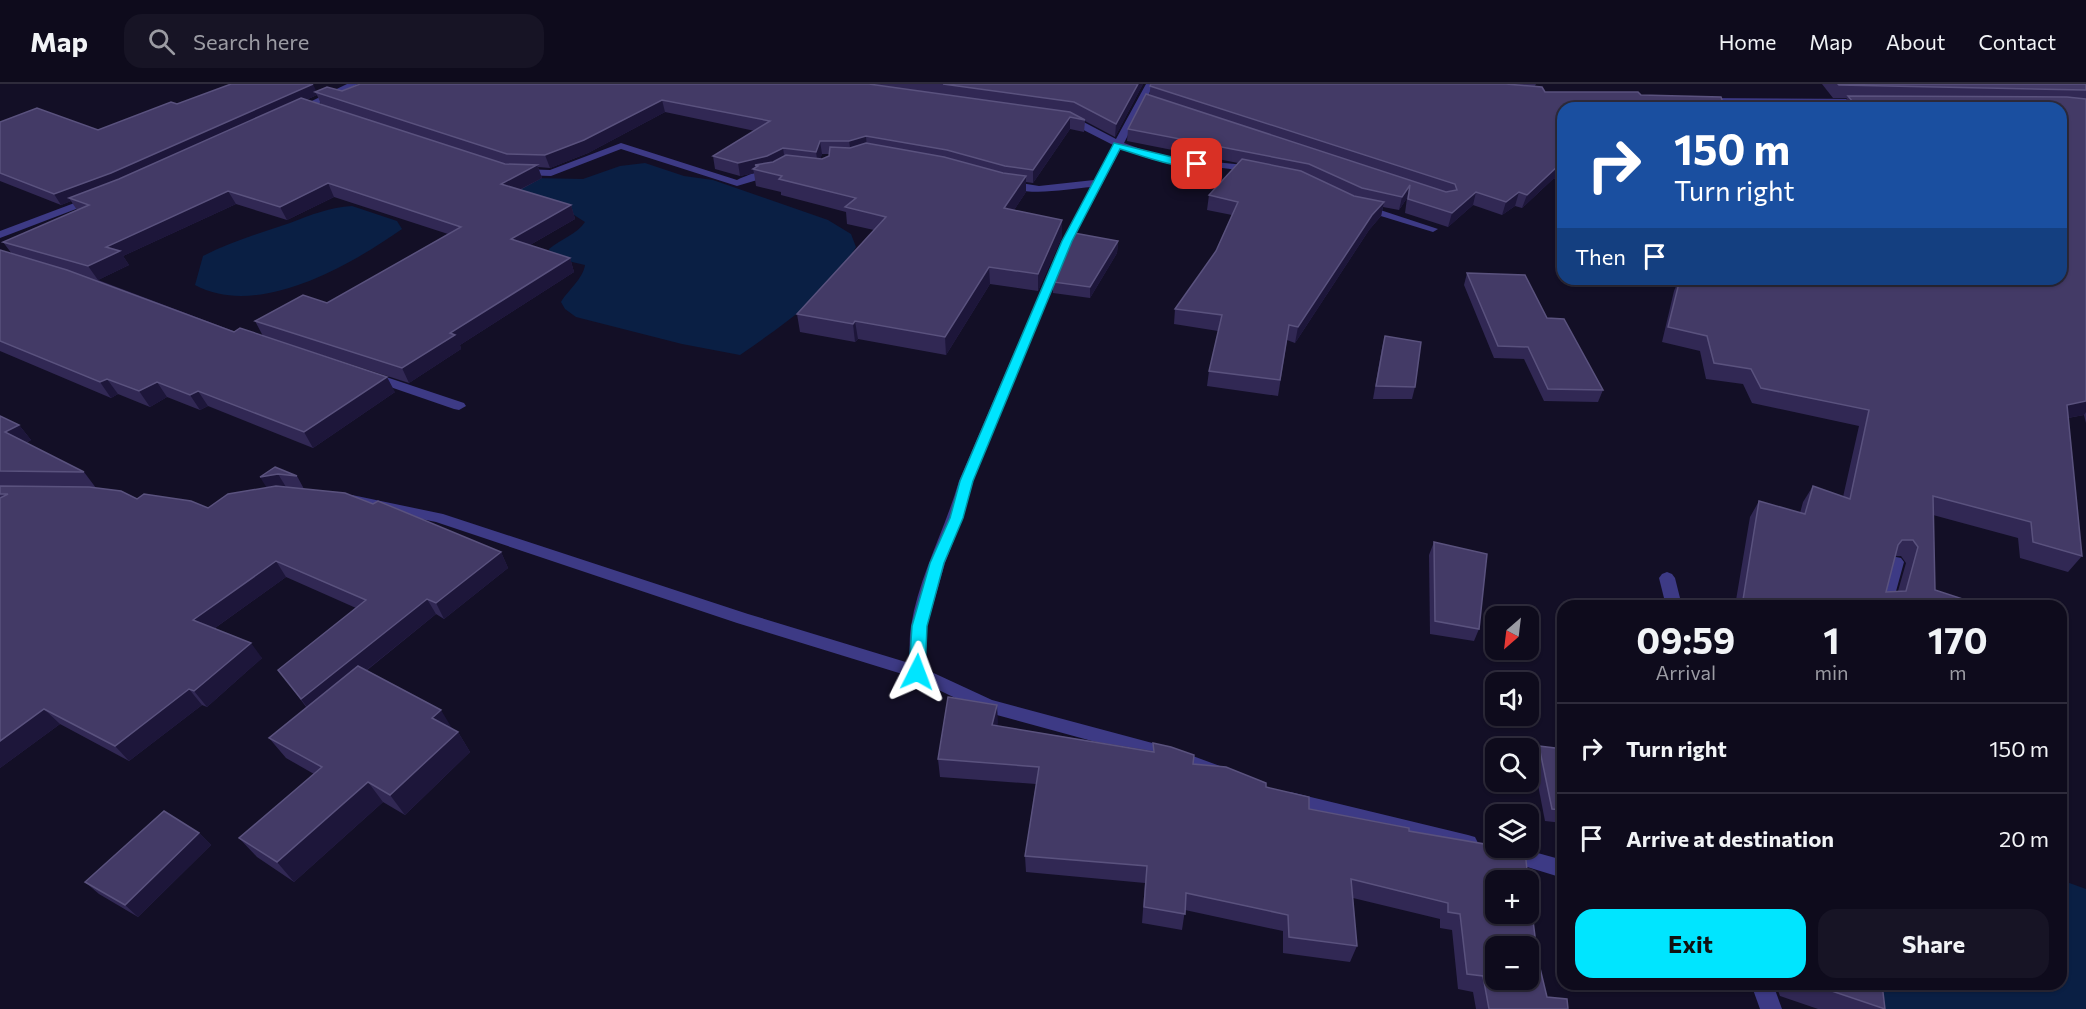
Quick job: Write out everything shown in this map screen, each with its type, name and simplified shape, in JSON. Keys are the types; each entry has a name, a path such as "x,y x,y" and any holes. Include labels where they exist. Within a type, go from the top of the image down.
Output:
{"street":[{"path":"287,115 354,84"},
{"path":"917,672 919,626 937,563 957,518 966,481 1067,241 1117,145 1144,101 1150,84"},
{"path":"1691,100 1872,102"},
{"path":"309,106 320,109"},
{"path":"1062,118 1073,120 1117,145 1176,162 1239,167 1270,174"},
{"path":"510,172 552,173 621,146 737,183 779,170"},
{"path":"999,182 1039,189 1098,183"},
{"path":"0,235 100,196"},
{"path":"1348,202 1390,212 1406,222 1433,229"},
{"path":"364,374 459,406"},
{"path":"338,498 438,516 743,619 917,672 988,706 1171,754 1225,775"},
{"path":"1886,600 1896,562"},
{"path":"1667,578 1672,600"},
{"path":"1278,795 1557,867"},
{"path":"1764,990 1770,1009"}],"water":[{"path":"645,163 684,176 713,180 828,220 851,234 856,247 833,280 819,294 789,320 740,355 682,344 576,317 565,309 561,302 578,280 585,265 551,257 549,249 578,230 585,222 574,215 493,185 533,178 583,179 620,166"},
{"path":"352,206 397,221 402,229 330,272 302,284 274,292 246,296 220,294 195,285 203,256 313,214"},
{"path":"2067,882 2086,889 2086,1009 1878,1009 1873,990 2067,990"}],"building":[{"path":"231,84 313,84 111,173 54,194 0,173 0,122 37,108 98,130 171,102 177,104"},
{"path":"360,84 869,84 1070,112 1085,120 1070,117 1033,170 1005,166 947,150 866,136 849,141 820,141 816,152 783,148 767,156 738,163 713,156 770,121 662,100 584,140 545,155 507,154 315,92 327,87 342,91"},
{"path":"943,84 1138,84 1116,124 1074,102"},
{"path":"1151,84 1506,84 1542,87 1545,92 1638,92 1641,95 1721,97 1723,102 1557,102 1557,167 1527,195 1519,192 1506,202 1476,192 1452,213 1408,199 1410,185 1402,197 1362,188 1309,164 1128,129 1146,94 1446,192 1457,190 1455,184 1150,86"},
{"path":"2086,84 2086,90 1839,85"},
{"path":"1848,96 2086,99 2086,401 2067,405 2082,556 2033,542 2031,522 1933,496 1935,590 1966,600 1743,600 1759,501 1805,514 1813,486 1850,499 1869,410 1761,388 1751,369 1714,363 1707,336 1668,327 1678,285 2067,285 2067,102 1853,102","holes":["1902,540 1913,540 1918,547 1906,591 1886,592 1898,545"]},
{"path":"301,98 505,164 537,165 501,184 571,205 511,239 570,258 450,333 455,335 402,368 255,321 303,295 327,303 461,227 328,183 280,207 228,191 106,247 120,251 88,266 3,242 89,205 69,198 119,179"},
{"path":"866,143 944,157 1003,173 1026,176 1004,208 1062,220 1038,274 989,267 945,337 855,321 853,324 797,314 886,217 845,207 856,198 779,179 782,176 753,169 758,166 755,165 773,162 786,155 822,159 829,156 830,147 850,148"},
{"path":"1242,159 1301,171 1354,196 1384,202 1372,215 1298,327 1289,325 1280,380 1209,371 1222,315 1175,309 1216,251 1238,202 1209,195"},
{"path":"1075,228 1077,229 1074,233 1118,241 1090,287 1053,282"},
{"path":"0,250 67,270 234,332 240,328 387,377 304,432 198,391 190,395 157,382 139,391 107,379 100,382 0,341"},
{"path":"1467,273 1525,275 1547,318 1564,319 1603,390 1548,389 1528,347 1498,346"},
{"path":"1385,336 1421,342 1415,387 1376,386"},
{"path":"0,416 19,425 5,432 84,472 0,471"},
{"path":"275,467 297,476 278,474 260,477"},
{"path":"0,486 89,487 121,491 137,499 144,494 191,501 208,508 228,494 276,486 345,493 373,504 378,501 501,552 436,603 427,599 301,699 278,670 366,600 276,561 193,620 251,643 194,691 189,689 115,746 44,709 0,741 0,498 8,494 0,494"},
{"path":"1434,542 1487,554 1479,629 1435,621"},
{"path":"358,666 441,710 432,718 458,732 390,795 368,782 277,862 239,838 322,767 269,738"},
{"path":"948,697 997,705 992,725 1154,752 1153,743 1171,747 1194,755 1193,764 1226,767 1266,783 1266,787 1309,797 1309,809 1409,828 1409,831 1485,844 1485,858 1526,858 1527,870 1485,870 1485,924 1533,924 1535,936 1485,936 1485,987 1483,976 1467,974 1460,914 1448,912 1448,903 1351,879 1357,946 1289,937 1288,915 1186,893 1185,914 1144,907 1147,866 1025,856 1039,767 938,759"},
{"path":"1539,746 1557,748 1557,809 1552,809"},
{"path":"164,811 199,833 125,905 85,882"},
{"path":"1539,964 1547,997 1567,999 1568,1009 1489,1009 1486,990 1539,990"},
{"path":"1829,990 1883,990 1885,1009"}],"route":[{"path":"917,672 919,626 937,563 957,518 966,481 1067,241 1117,145 1176,162 1197,164"}]}
